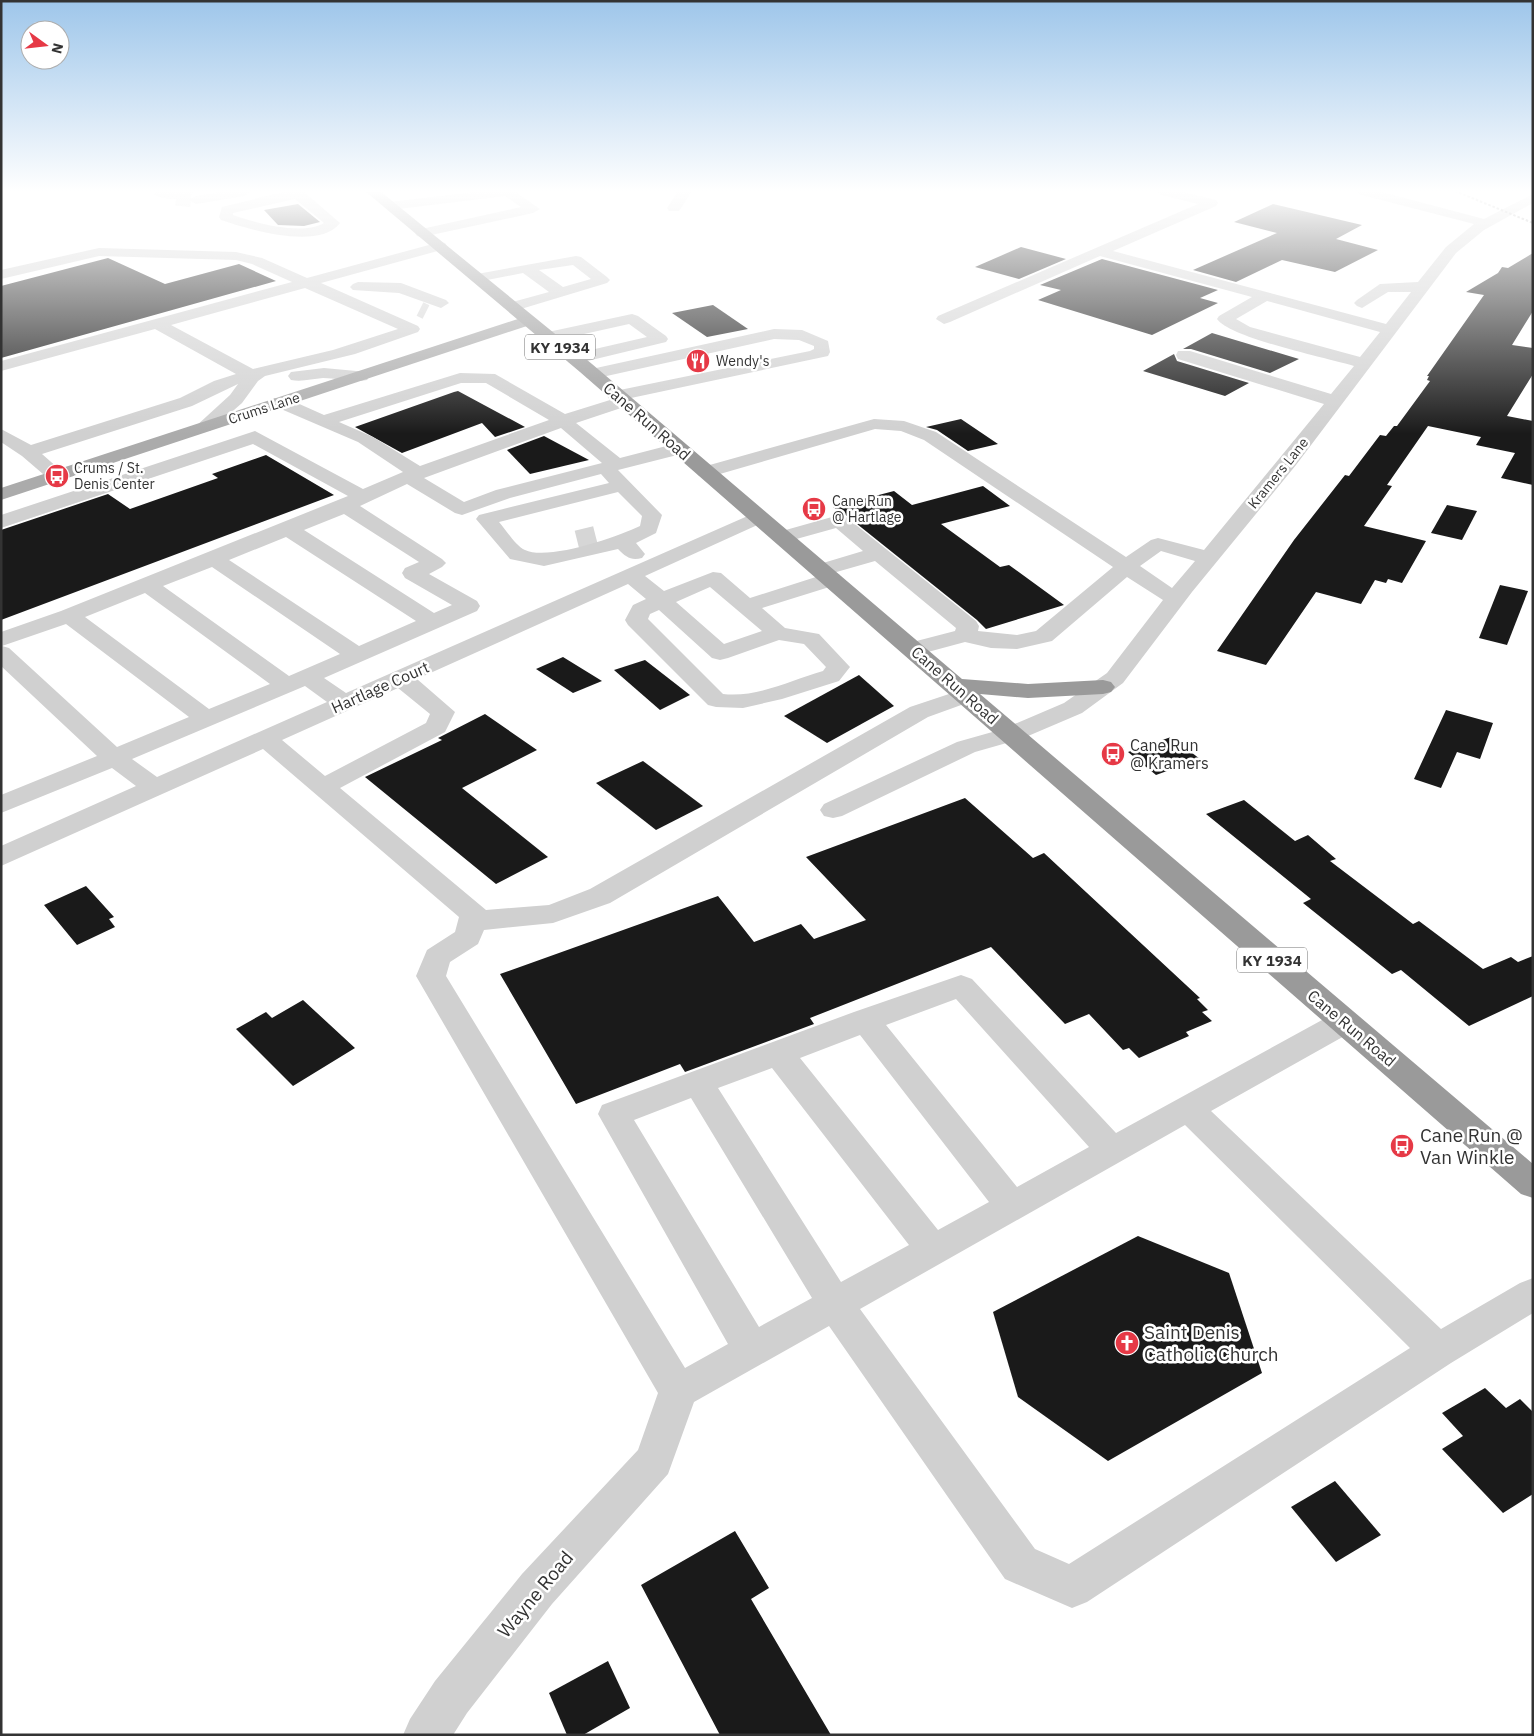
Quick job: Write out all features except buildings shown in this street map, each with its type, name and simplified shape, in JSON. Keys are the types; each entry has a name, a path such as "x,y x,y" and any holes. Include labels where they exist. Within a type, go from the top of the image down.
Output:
{"highway":[{"name":"Cane Run Road","path":"470,272 593,374 1533,1184"},
{"path":"960,690 1028,691 1104,688"}],"main road":[{"name":"Crums Lane","path":"1,494 527,320"}],"street":[{"path":"1,275 14,272"},
{"path":"281,272 331,295 430,314"},
{"path":"1,366 344,272"},
{"path":"331,295 363,287 406,272"},
{"path":"477,278 506,272"},
{"path":"532,272 561,293"},
{"path":"512,307 602,280 592,272"},
{"path":"944,319 1053,272"},
{"path":"1175,272 1388,330"},
{"name":"Kramers Lane","path":"833,810 966,747 1012,734 1073,708 1104,688 1115,678 1175,599 1334,402 1388,330 1388,310 1422,287 1434,272"},
{"path":"363,287 430,314"},
{"path":"363,287 401,288 430,314"},
{"path":"1362,303 1384,287 1422,287"},
{"path":"1265,296 1226,319 1244,330 1363,363"},
{"path":"1344,298 1388,310"},
{"path":"588,312 604,324"},
{"path":"29,452 186,402 201,393 251,375 361,347 430,314"},
{"path":"548,337 632,319 660,339 575,359"},
{"path":"156,323 251,375 277,378 324,373 361,376"},
{"path":"1,640 69,616 288,529 414,475 620,398 814,356 822,352 822,344 802,336 774,334 593,374"},
{"path":"1184,356 1334,402"},
{"path":"204,428 236,399 251,375"},
{"path":"324,421 460,378 489,378 562,420 609,463 623,485 652,515 649,529"},
{"path":"280,402 362,439 462,509 503,494 609,463 678,449"},
{"path":"706,472 874,424 904,426 930,436 1175,599"},
{"path":"1,434 29,452 57,476"},
{"path":"1,522 255,437 354,501 435,564 413,573 469,606 434,623 1,805"},
{"path":"623,485 486,519 517,556 544,560 622,542 649,529"},
{"name":"Hartlage Court","path":"1,857 759,517"},
{"path":"782,537 839,521 968,626 965,635"},
{"path":"288,529 434,623"},
{"path":"597,535 649,529"},
{"path":"517,556 576,540"},
{"path":"622,542 661,600 720,653 778,633"},
{"path":"913,649 965,635 991,641 1017,642 1044,636 1127,566 1158,544 1208,558"},
{"path":"746,606 879,553"},
{"path":"213,558 357,655"},
{"path":"713,578 746,606 778,633 811,640 838,666 830,676 744,701 728,703 716,700 636,620 641,610 713,578"},
{"path":"147,585 297,681 345,703"},
{"path":"69,616 207,719"},
{"path":"1,653 113,757 155,788"},
{"path":"323,787 436,726 443,712 400,678"},
{"path":"473,921 553,914 600,896 960,690"},
{"path":"266,738 474,914 468,937 437,956 431,976 678,1391 1344,1022"},
{"path":"752,1350 614,1114 961,986 1112,1150"},
{"path":"865,1020 1012,1206"},
{"path":"778,1053 933,1250"},
{"path":"698,1083 835,1304 1020,1564 1072,1587 1438,1351 1533,1294"},
{"path":"1188,1108 1438,1351"},
{"name":"Wayne Road","path":"426,1735 451,1697 537,1589 654,1460 678,1391"}],"tunnel":[{"path":"420,309 426,312"},
{"path":"577,540 597,535"}],"place":[{"name":"Wendy's","path":"698,361"},
{"name":"Crums / St. Denis Center","path":"57,476"},
{"name":"Cane Run @ Hartlage","path":"814,509"},
{"name":"Cane Run @ Kramers","path":"1113,754"},
{"name":"Cane Run @ Van Winkle","path":"1402,1146"},
{"name":"Saint Denis Catholic Church","path":"1127,1343"}]}
